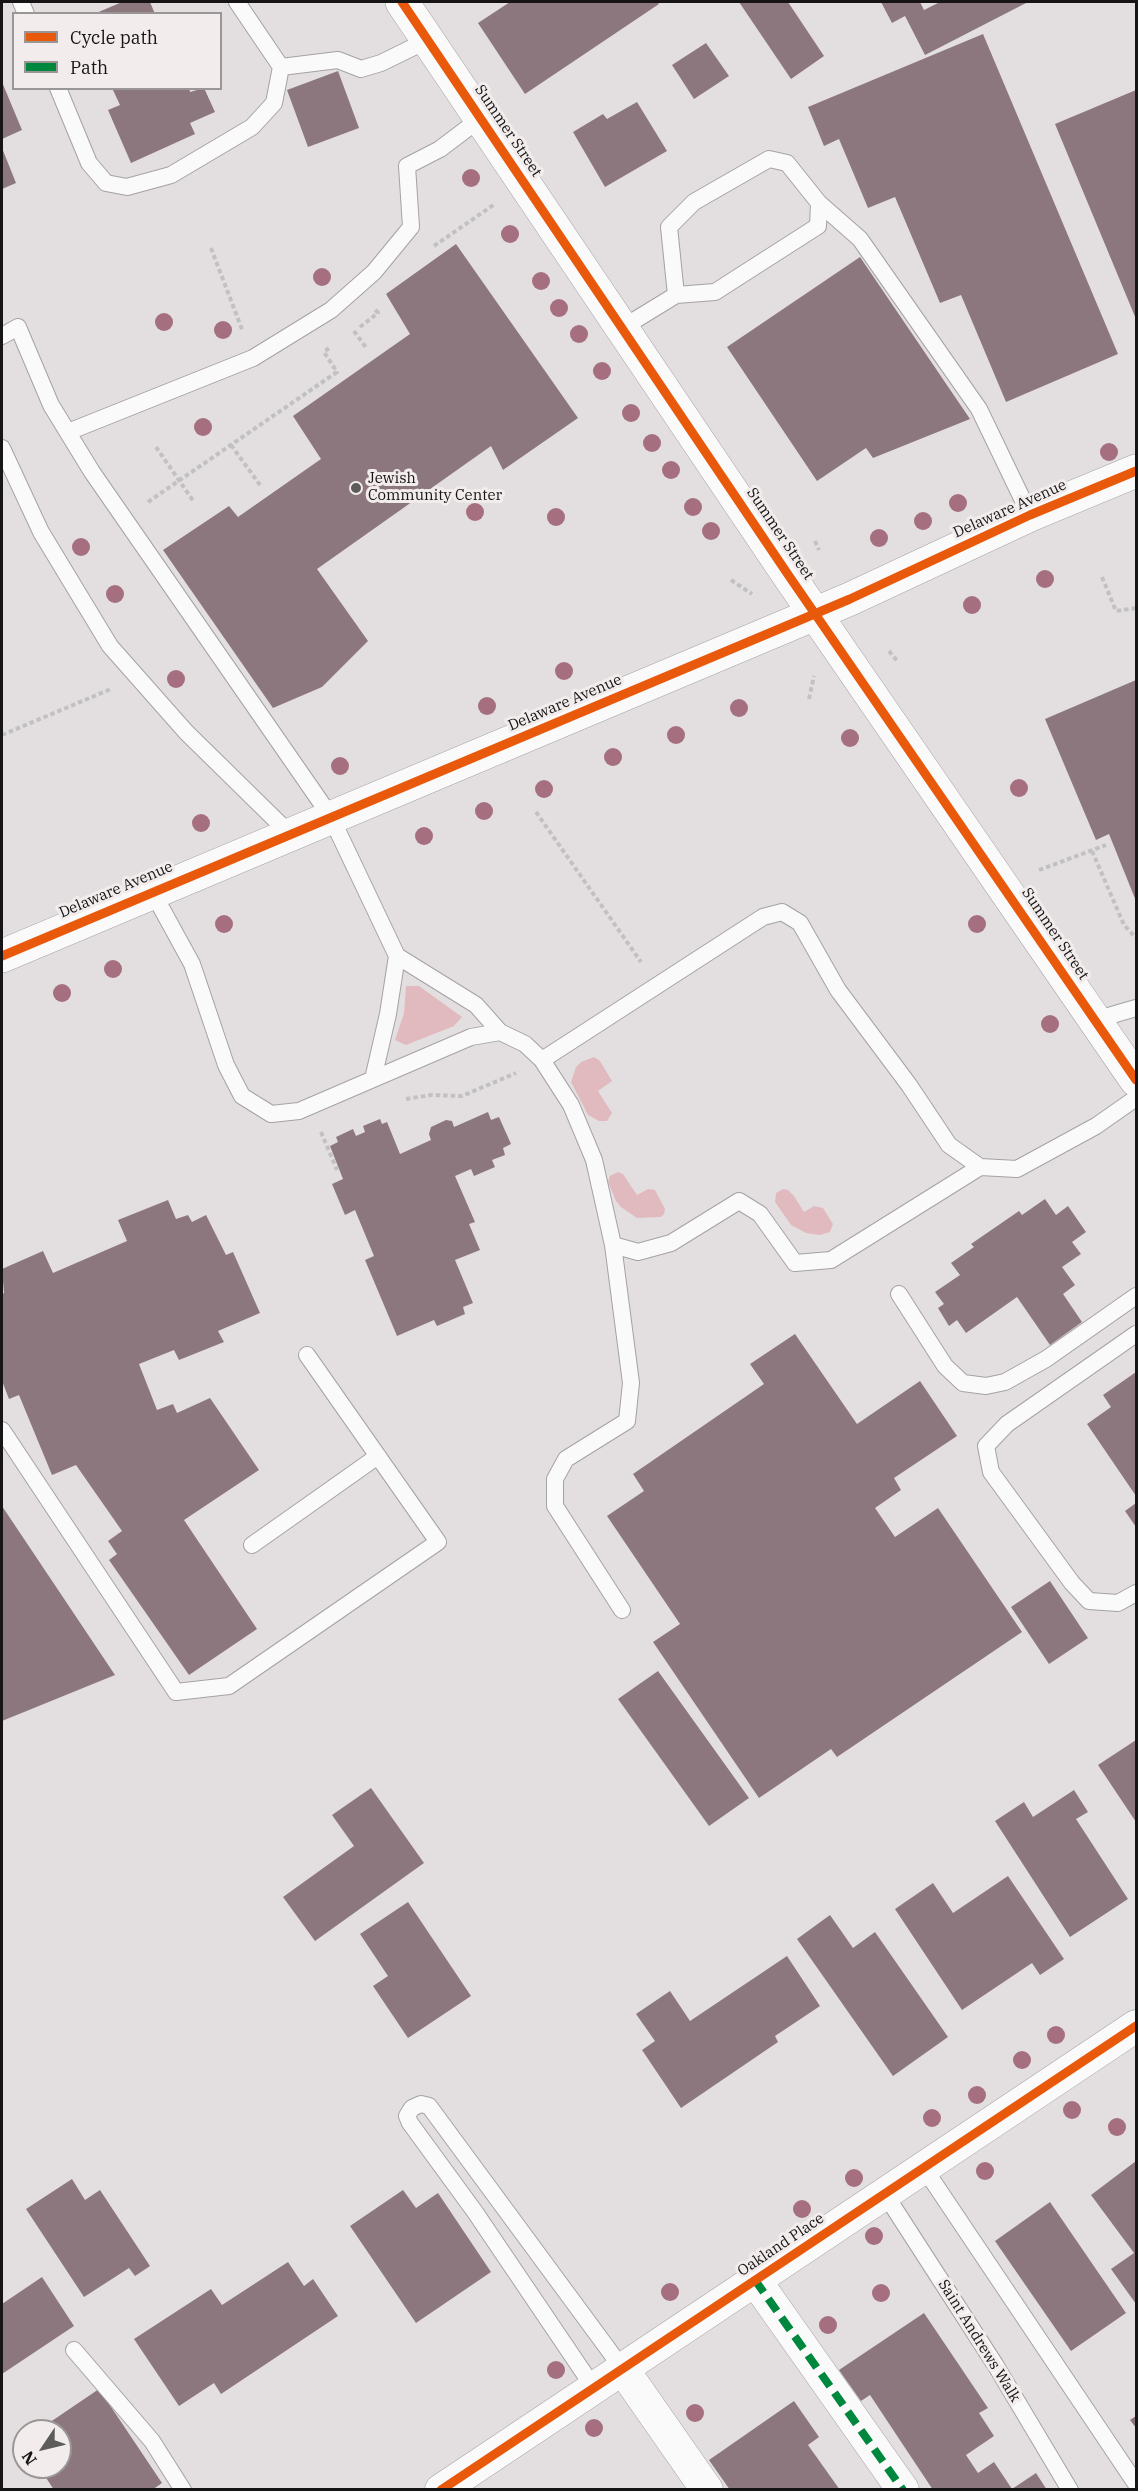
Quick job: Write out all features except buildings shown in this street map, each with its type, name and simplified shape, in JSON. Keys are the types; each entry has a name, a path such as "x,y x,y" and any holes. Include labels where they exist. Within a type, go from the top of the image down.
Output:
{"street":[{"name":"Summer Street","path":"402,2 816,613 1137,1080"},
{"name":"Delaware Avenue","path":"2,956 816,613 1030,515 1137,471"},
{"name":"Oakland Place","path":"441,2490 1137,2026"},
{"path":"755,2280 903,2490"},
{"path":"622,2368 707,2490"}],"lane":[{"path":"59,90 89,163 106,183 128,187 171,175 252,127 274,103 280,67 237,2"},
{"path":"280,67 338,60 361,69 381,63 428,40"},
{"path":"68,432 256,357 331,310 374,272 411,227 407,166 440,149 481,118"},
{"path":"676,294 669,227 694,202 769,159 787,163 819,203 860,239 979,410 1030,515"},
{"path":"622,328 676,294 715,292 818,226 819,203"},
{"path":"2,336 18,327 51,405 92,472 331,817 397,956 476,1005 500,1032 525,1044 542,1060 571,1106 594,1160 613,1245 631,1383 627,1421 566,1459 555,1479 555,1506 622,1610"},
{"path":"2,448 41,532 110,646 186,732 291,835"},
{"path":"152,891 192,964 226,1065 242,1096 271,1114 299,1111 471,1037 500,1032"},
{"path":"542,1060 763,917 782,912 800,923 838,990 909,1085 949,1145 981,1167 1017,1169 1096,1126 1137,1098"},
{"path":"373,1079 388,1014 397,956"},
{"path":"1095,1020 1137,1008"},
{"path":"613,1245 638,1252 671,1243 739,1202 760,1214 795,1263 831,1260 981,1167"},
{"path":"898,1294 945,1366 963,1383 986,1386 1005,1382 1046,1359 1137,1296"},
{"path":"1137,1334 1007,1424 986,1446 991,1472 1072,1583 1089,1601 1118,1603 1137,1593"},
{"path":"2,1430 176,1692 229,1686 438,1542 307,1355"},
{"path":"252,1545 378,1456"},
{"path":"594,2388 475,2212 410,2122 407,2116 412,2108 421,2104 429,2106 622,2368"},
{"path":"924,2168 1137,2484"},
{"name":"Saint Andrews Walk","path":"885,2194 996,2366 1070,2490"},
{"path":"74,2350 152,2440 183,2490"}],"path":[{"path":"211,248 247,340"},
{"path":"354,331 367,349"},
{"path":"150,501 337,372 324,352"},
{"path":"231,445 260,485"},
{"path":"156,447 194,502"},
{"path":"1102,577 1116,611 1137,608"},
{"path":"731,580 752,594"},
{"path":"809,699 815,674"},
{"path":"2,735 118,686"},
{"path":"536,812 625,939"},
{"path":"1040,870 1106,845"},
{"path":"1092,851 1124,925 1137,938"},
{"path":"399,1101 431,1095 462,1096 501,1081"},
{"path":"332,1128 321,1131 337,1170"}],"shaded area":[{"path":"406,986 419,986 462,1017 454,1026 406,1045 395,1040 404,1013"},
{"path":"594,1057 600,1061 612,1081 598,1091 612,1113 607,1121 599,1121 588,1115 571,1082 576,1067 581,1062"},
{"path":"618,1172 623,1174 637,1195 648,1189 655,1190 665,1209 664,1214 661,1217 637,1218 621,1207 608,1182 610,1176"},
{"path":"783,1189 788,1190 794,1196 804,1212 814,1206 823,1208 833,1224 830,1232 820,1235 806,1233 791,1225 775,1202 776,1193"}],"marked path":[{"path":"755,2280 903,2490"}],"cycle path":[{"path":"402,2 789,576 1136,1080"},
{"path":"2,956 850,599 1030,515 1136,471"},
{"path":"441,2490 1136,2026"}],"place":[{"name":"Jewish Community Center","path":"356,488"}]}
